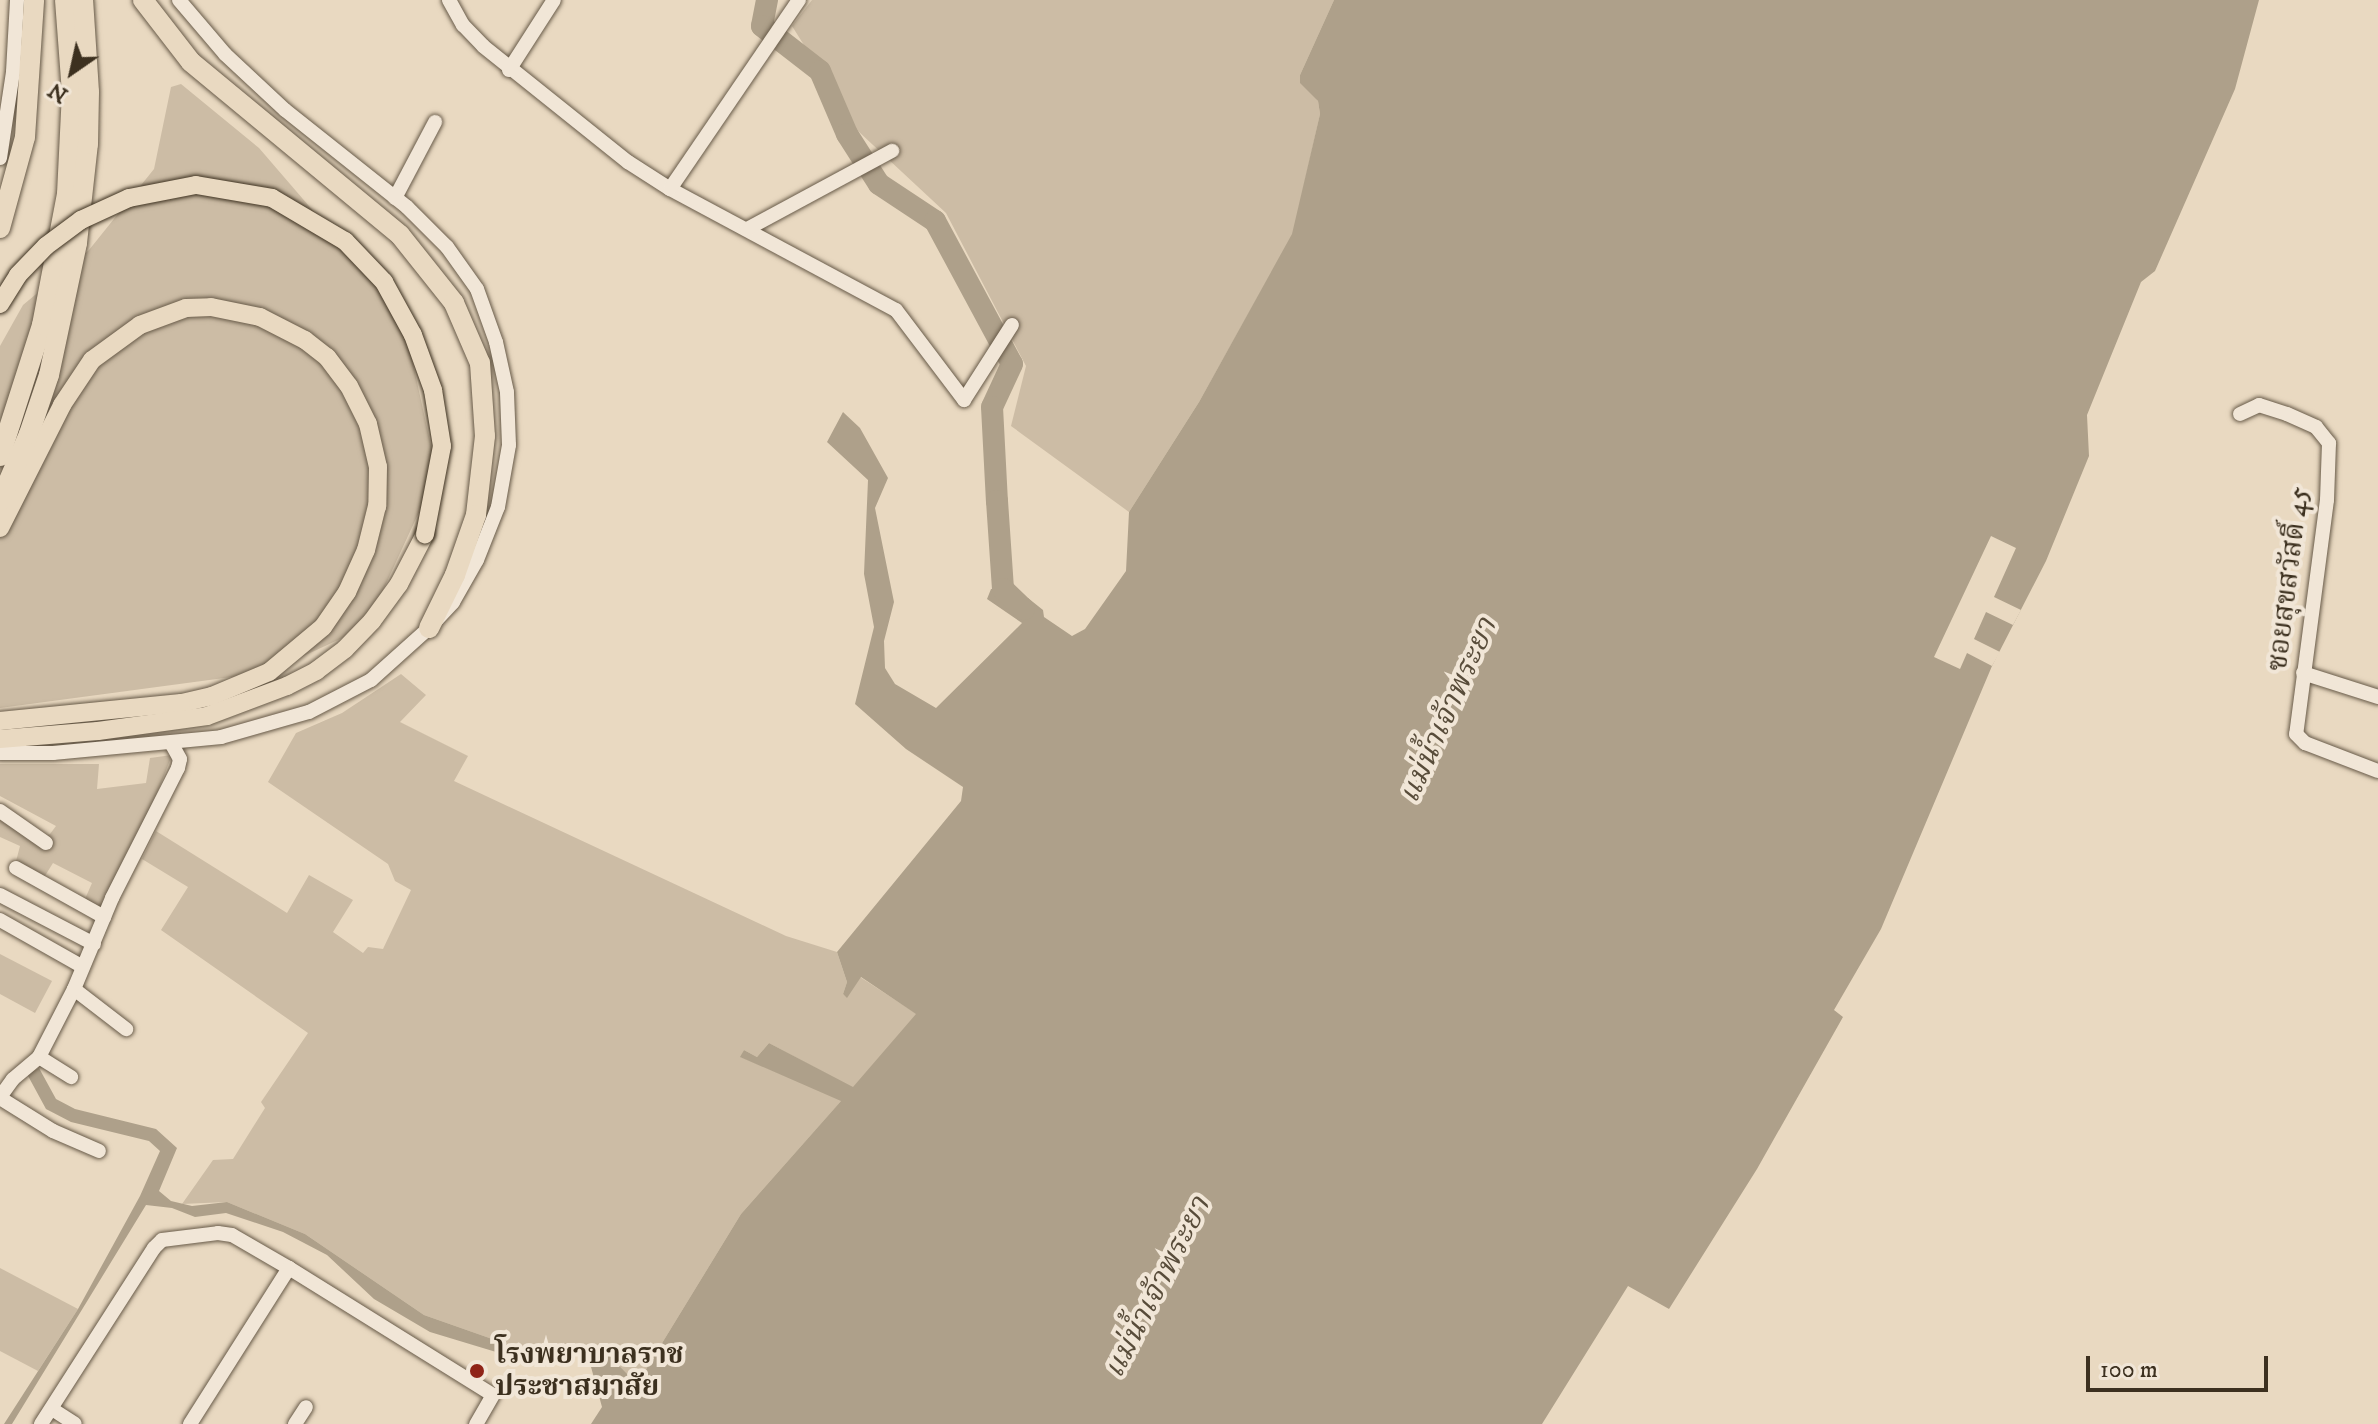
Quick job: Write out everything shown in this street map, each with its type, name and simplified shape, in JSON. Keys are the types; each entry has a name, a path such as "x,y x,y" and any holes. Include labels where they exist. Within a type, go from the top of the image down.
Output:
{"highway":[{"path":"0,228 25,137 34,0"},
{"path":"0,456 42,325 67,194 72,93 65,0"},
{"path":"0,501 29,434 49,375 77,243 89,92 83,0"},
{"path":"143,0 191,62 258,121 330,175 400,235 454,303 480,363 485,436 476,515 455,575 429,628"}],"main road":[{"path":"0,304 18,275 46,246 81,220 129,198 196,185 272,198 345,241 384,282 413,335 433,390 442,446 425,534 399,584 372,621 335,656 287,686 207,716 98,731 0,739"},
{"path":"0,528 62,405 92,360 140,325 186,308 236,311 283,327 327,357 349,386 368,424 378,467 377,506 366,550 347,592 323,627 269,672 212,696 146,708 0,721"}],"street":[{"path":"0,158 13,72 17,0"},
{"path":"0,753 221,737 309,712 371,680 453,602 477,560 498,507 509,445 507,392 496,342 477,289 447,247 395,198 285,110 225,54 179,0"},
{"path":"449,0 463,25 509,70 628,162 670,189 896,310 919,346 964,400 1012,325"},
{"path":"509,70 554,0"},
{"path":"670,189 799,0"},
{"path":"395,198 435,122"},
{"path":"747,229 888,154"},
{"name":"ซอยสุขสวัสดิ์ 45","path":"2240,414 2259,405 2287,414 2316,427 2329,443 2327,500 2295,728 2299,740 2378,771"},
{"path":"2303,673 2378,697"},
{"path":"99,1151 53,1131 0,1098 13,1079 39,1057 74,989 104,917 178,768 180,759 171,743"},
{"path":"0,811 46,843"},
{"path":"16,868 104,917"},
{"path":"0,895 94,944"},
{"path":"0,920 83,967"},
{"path":"74,989 126,1029"},
{"path":"39,1057 71,1077"},
{"path":"41,1424 162,1240 218,1233 232,1235 289,1268 493,1395 476,1424"},
{"path":"190,1424 289,1268"},
{"path":"295,1424 306,1407"},
{"path":"52,1409 75,1424"}],"shaded area":[{"path":"812,0 1334,0 1300,75 1318,101 1320,114 1293,234 1199,402 1129,512 1011,426 1026,366 946,213 858,131 792,26"},
{"path":"181,84 259,148 402,314 437,473 366,627 269,672 0,708 0,346 23,305 89,250 154,169 171,87"},
{"path":"401,674 426,695 400,722 468,756 454,781 786,936 837,952 847,982 843,994 847,997 860,977 917,1014 853,1088 769,1043 757,1057 744,1050 741,1057 842,1100 741,1214 637,1384 599,1345 512,1346 424,1315 305,1234 227,1202 182,1204 213,1160 233,1159 265,1108 261,1102 308,1033 161,930 188,887 142,859 156,831 287,913 309,875 353,900 333,932 363,953 368,947 383,949 411,890 395,881 388,864 268,782 296,733 342,713"},
{"path":"172,755 156,796 101,907 85,899 92,883 53,863 43,879 15,865 20,846 0,837 0,818 36,839 50,834 56,826 0,796 0,764 99,764 97,789 146,783 150,758"},
{"path":"0,954 52,981 35,1013 0,994"},
{"path":"0,1268 78,1309 38,1371 0,1351"}],"water":[{"name":"แม่น้ำเจ้าพระยา","path":"1334,0 2259,0 2235,89 2155,271 2141,282 2087,415 2089,456 2046,561 1992,666 1881,929 1834,1010 1843,1017 1757,1169 1669,1309 1628,1286 1542,1424 591,1424 602,1407 588,1356 506,1355 430,1332 374,1299 327,1255 283,1232 226,1213 195,1217 172,1208 146,1205 12,1424 4,1424 78,1309 140,1196 160,1151 149,1141 71,1122 46,1109 27,1074 39,1068 56,1099 75,1109 156,1129 177,1148 159,1191 171,1201 192,1206 227,1202 305,1234 424,1315 512,1346 599,1345 637,1384 741,1214 841,1101 740,1057 744,1050 757,1057 769,1043 853,1087 916,1014 861,977 847,998 843,994 847,982 837,952 961,801 963,787 906,749 855,704 874,627 864,574 868,480 827,442 843,412 860,428 888,478 875,508 894,602 884,641 885,668 895,684 936,708 1022,623 987,599 991,589 1003,589 1015,597 1028,598 1043,610 1044,617 1072,636 1085,629 1126,571 1129,512 1199,402 1292,234 1320,114 1318,101 1300,83 1300,75"}],"pier":[{"path":"1991,536 2016,548 1994,597 2021,610 2013,625 1986,612 1974,639 2000,652 1992,666 1967,653 1960,669 1934,657"}],"waterway":[{"path":"767,0 762,26 820,71 847,134 879,184 935,221 1012,364 992,407 1003,589 1024,609"}],"place":[{"name":"โรงพยาบาลราช ประชาสมาสัย","path":"477,1371"}]}
